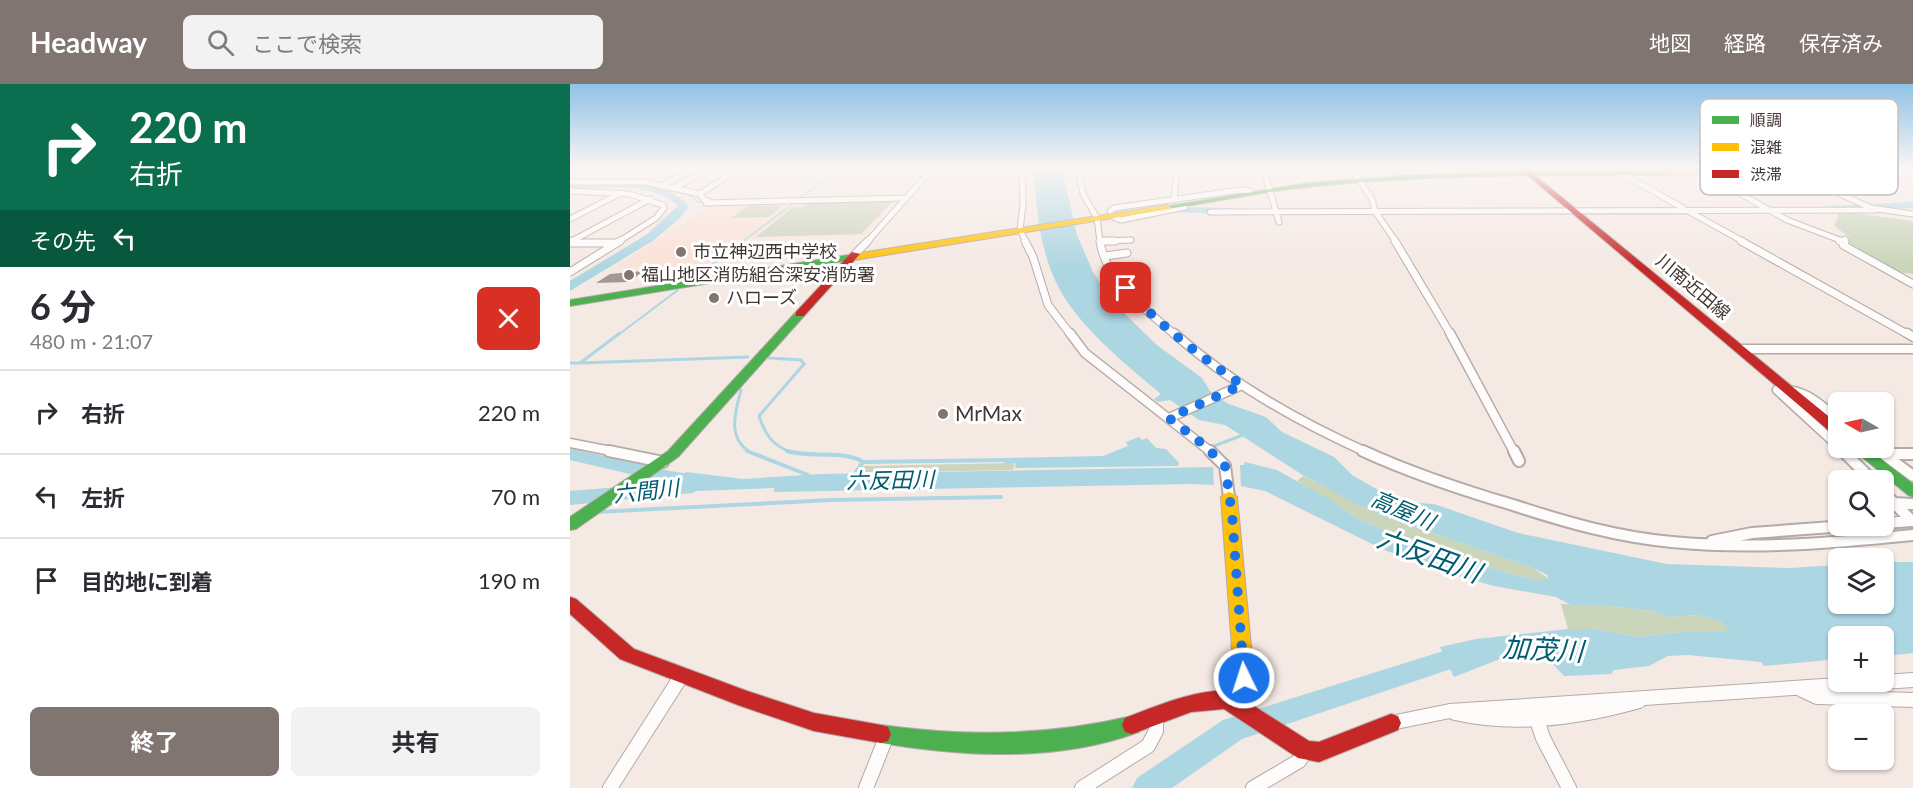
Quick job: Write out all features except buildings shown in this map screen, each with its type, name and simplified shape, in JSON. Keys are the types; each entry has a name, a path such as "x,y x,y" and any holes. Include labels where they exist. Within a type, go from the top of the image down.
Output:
{"main road":[{"path":"570,301 1195,201"},
{"name":"川南近田線","path":"1562,201 1828,423"},
{"path":"570,525 660,464 697,429 852,257"},
{"path":"1869,458 1912,498"},
{"path":"1229,496 1244,678 1230,701"},
{"path":"570,604 627,654 745,699 814,722 887,735 994,745 1102,733 1156,718 1196,701 1213,698 1230,701 1303,749 1319,752 1391,723"}],"street":[{"path":"570,219 606,201"},
{"path":"570,242 647,201"},
{"path":"570,272 662,213 663,205 654,201"},
{"path":"707,201 706,203 792,201"},
{"path":"852,257 903,201"},
{"path":"1023,201 1024,228 1048,305 1085,353 1172,417 1222,461 1225,466 1229,496"},
{"path":"1085,201 1105,256 1115,275 1170,332 1239,386 1331,437 1415,472 1479,496 1586,527 1635,537 1685,543 1766,547 1913,535"},
{"path":"1110,211 1114,208 1168,201"},
{"path":"1115,218 1121,220 1209,201"},
{"path":"1271,201 1279,222"},
{"path":"1373,201 1376,212 1457,345 1519,461"},
{"path":"1669,201 1913,337"},
{"path":"1755,201 1824,236 1845,239 1843,245 1913,284"},
{"path":"1856,201 1871,208"},
{"path":"1210,213 1871,208 1913,214"},
{"path":"1101,241 1131,240"},
{"path":"570,242 618,243"},
{"path":"570,278 609,255 620,243 618,243"},
{"path":"1105,256 1127,253"},
{"path":"1740,349 1913,349"},
{"path":"1172,417 1239,386"},
{"path":"1828,412 1800,390 1786,388 1776,390 1828,437"},
{"path":"570,443 660,464"},
{"path":"1894,454 1913,454"},
{"path":"1850,458 1862,470"},
{"path":"1889,458 1913,476"},
{"path":"1894,502 1912,498"},
{"path":"1894,503 1912,521 1894,522"},
{"path":"1685,543 1687,540 1708,541 1752,533 1828,527"},
{"path":"610,788 682,675"},
{"path":"1391,723 1450,711 1913,680"},
{"path":"1800,689 1817,697 1913,700"},
{"path":"1450,711 1470,718 1537,720 1618,708 1653,696"},
{"path":"1082,788 1148,746 1156,731 1156,718"},
{"path":"1537,720 1543,738 1569,788"},
{"path":"866,788 887,735"},
{"path":"1253,788 1299,761 1303,749"}],"shaded area":[{"name":"市立神辺西中学校","path":"894,201 864,235 741,238 691,276 677,278 692,266 615,267 712,204"}],"green space":[{"path":"813,202 892,202 861,234 756,237 792,208"},
{"path":"748,206 783,206 768,217 731,218"},
{"path":"1852,213 1913,221 1913,274 1891,271 1847,247 1849,237 1834,226 1839,214"},
{"path":"1015,463 1013,470 858,473 863,466"},
{"path":"1303,476 1381,515 1533,568 1549,579 1534,579 1511,574 1433,551 1354,517 1297,481"},
{"path":"1561,604 1603,605 1652,611 1668,617 1698,615 1720,621 1733,632 1679,632 1640,637 1595,629 1568,629"}],"water":[{"name":"高屋川","path":"1036,201 1069,201 1077,235 1093,272 1108,296 1158,346 1202,378 1212,394 1229,404 1266,417 1282,432 1334,457 1352,475 1385,494 1406,502 1434,504 1518,533 1667,564 1789,568 1828,566 1828,614 1894,614 1894,562 1913,562 1913,653 1894,655 1894,626 1828,626 1828,660 1764,666 1761,662 1688,655 1668,656 1649,666 1614,670 1611,674 1564,676 1540,650 1528,648 1454,677 1440,647 1476,639 1568,629 1595,629 1640,637 1679,632 1732,632 1720,621 1698,615 1668,617 1652,611 1603,605 1571,605 1556,597 1494,586 1440,571 1382,549 1265,491 1241,486 1240,465 1244,465 1245,462 1277,470 1330,500 1354,517 1433,551 1511,574 1534,579 1549,579 1547,575 1533,568 1381,515 1304,476 1225,425 1199,420 1170,400 1158,402 1154,399 1161,394 1102,342 1075,312 1055,280 1042,239"},
{"path":"1139,437 1142,440 1147,438 1156,448 1166,449 1179,463 1178,466 1015,468 1016,463 1004,464 1005,458 1103,456 1128,446 1126,442"},
{"path":"1213,467 1214,485 774,492 774,488 668,492 686,472 743,479 821,474"}],"waterway":[{"name":"六反田川","path":"570,287 614,261 665,226 684,206 678,201"},
{"path":"697,201 704,202"},
{"path":"742,242 794,203"},
{"path":"1825,209 1913,205"},
{"path":"1176,210 1230,211"},
{"path":"697,276 744,241"},
{"path":"618,335 678,290"},
{"path":"580,363 620,333"},
{"path":"580,363 748,357"},
{"path":"769,358 801,360 804,364 759,416 771,439 780,447 792,452"},
{"path":"570,363 580,363"},
{"path":"741,390 735,416 735,432 738,440 750,452"},
{"path":"1214,446 1243,435"},
{"path":"747,451 808,475"},
{"path":"787,451 847,456 863,462"},
{"name":"六反田川","path":"570,454 670,477 703,481"},
{"path":"863,462 1008,460"},
{"path":"854,475 863,462"},
{"name":"六間川","path":"570,498 692,487"},
{"path":"596,512 831,500 1001,497"},
{"name":"加茂川","path":"1147,788 1233,729 1469,653"}],"traffic: fast":[{"path":"1167,207 1203,201"},
{"path":"570,303 854,257"},
{"path":"570,525 673,454 800,314"},
{"path":"1871,458 1913,492"},
{"path":"881,734 944,742 1007,744 1070,738 1132,725"}],"traffic: slow":[{"path":"854,257 1167,207"},
{"path":"1228,700 1244,678 1229,497"}],"traffic: jam":[{"path":"1561,201 1828,423"},
{"path":"800,314 855,254"},
{"path":"570,604 627,654 745,699 814,722 881,734"},
{"path":"1132,725 1191,703 1215,699 1228,700 1306,751 1319,752 1391,723"}],"place":[{"name":"市立神辺西中学校","path":"681,252"},
{"name":"福山地区消防組合深安消防署","path":"629,275"},
{"name":"ハローズ","path":"714,298"},
{"name":"MrMax","path":"943,414"}],"route":[{"path":"1126,288 1170,332 1242,385 1169,418 1204,445 1225,466 1232,514 1244,678"}]}
